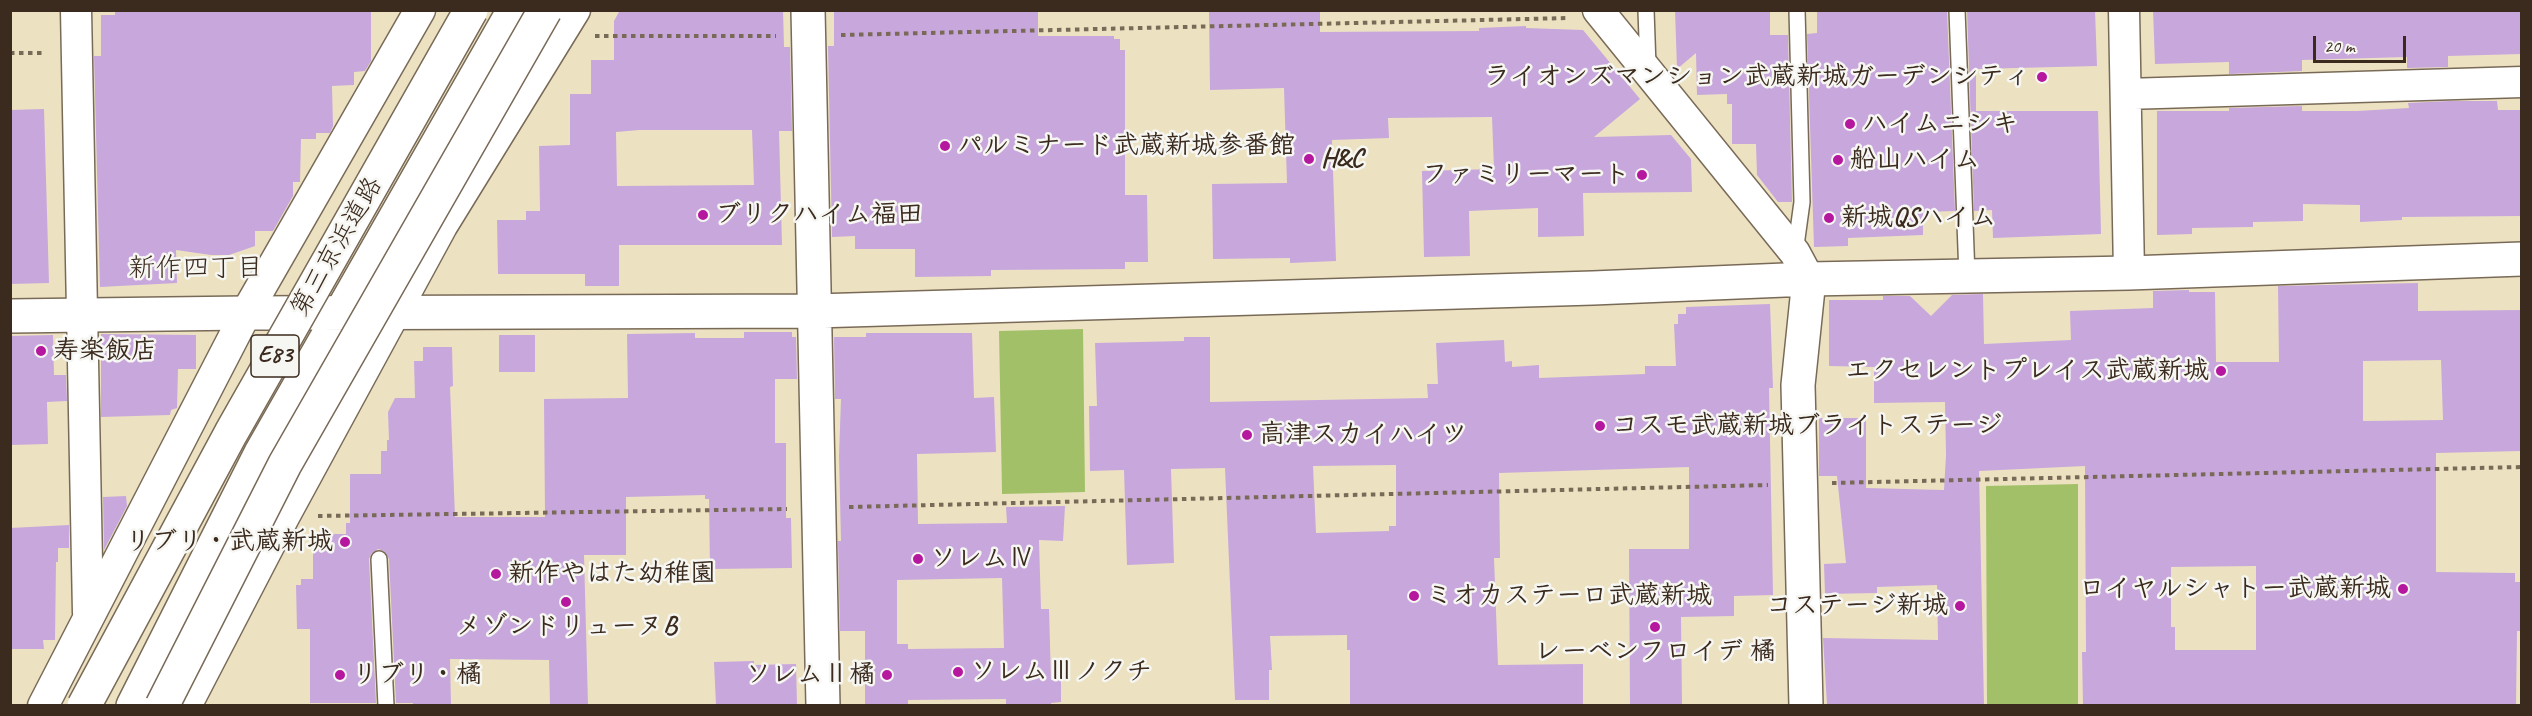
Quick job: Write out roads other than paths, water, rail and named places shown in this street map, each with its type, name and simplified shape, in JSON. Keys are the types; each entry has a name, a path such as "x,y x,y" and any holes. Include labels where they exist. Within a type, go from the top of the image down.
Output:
{"main road":[{"name":"第三京浜道路","path":"84,705 231,432 471,10"},
{"path":"133,705 330,313 491,10"},
{"path":"112,705 247,446 514,10"},
{"name":"E83","path":"162,705 285,464 552,23"},
{"path":"808,23 823,705"},
{"path":"10,316 82,317 246,313 814,312 1581,289 1802,266 1966,276 2129,273 2522,259"},
{"path":"1802,266 1798,385 1806,705"}],"street":[{"path":"76,10 88,617"},
{"path":"43,705 246,313 420,10"},
{"path":"186,705 393,313 552,23 574,10"},
{"path":"2124,10 2129,273"},
{"path":"1601,14 1802,266"},
{"path":"2126,94 2522,82"}],"lane":[{"path":"1646,10 1648,72"},
{"path":"1797,10 1802,266"},
{"path":"1957,10 1966,276"},
{"path":"379,559 386,705"}],"place":[{"name":"ライオンズマンション武蔵新城ガーデンシティ","path":"2042,77"},
{"name":"ハイムニシキ","path":"1850,124"},
{"name":"パルミナード武蔵新城参番館","path":"945,146"},
{"name":"H&C","path":"1309,159"},
{"name":"船山ハイム","path":"1838,160"},
{"name":"ファミリーマート","path":"1642,175"},
{"name":"ブリクハイム福田","path":"703,215"},
{"name":"新城QSハイム","path":"1829,218"},
{"name":"寿楽飯店","path":"41,351"},
{"name":"エクセレントプレイス武蔵新城","path":"2221,371"},
{"name":"コスモ武蔵新城ブライトステージ","path":"1600,426"},
{"name":"高津スカイハイツ","path":"1247,435"},
{"name":"リブリ・武蔵新城","path":"345,542"},
{"name":"ソレムⅣ","path":"918,559"},
{"name":"新作やはた幼稚園","path":"496,574"},
{"name":"ロイヤルシャトー武蔵新城","path":"2403,589"},
{"name":"ミオカステーロ武蔵新城","path":"1414,596"},
{"name":"メゾンドリューヌB","path":"566,602"},
{"name":"コステージ新城","path":"1960,606"},
{"name":"レーベンフロイデ 橘","path":"1655,627"},
{"name":"ソレムⅢノクチ","path":"958,672"},
{"name":"リブリ・橘","path":"340,675"},
{"name":"ソレムⅡ橘","path":"887,675"}],"district":[{"name":"新作四丁目","path":"196,269"}]}
